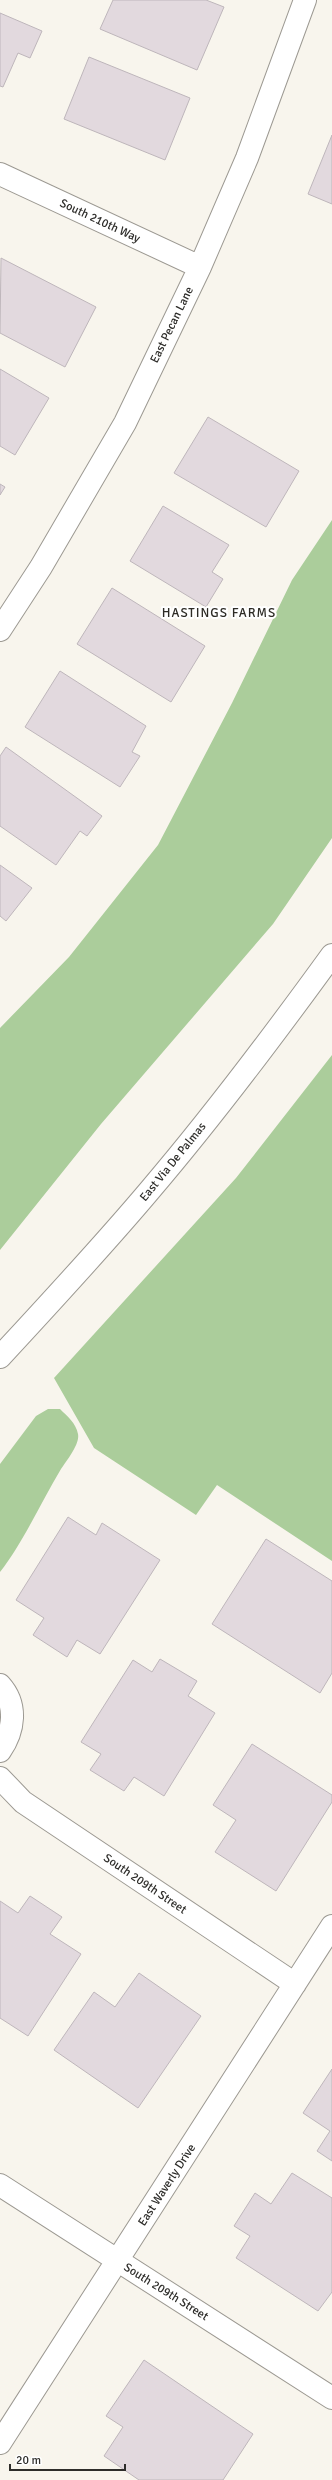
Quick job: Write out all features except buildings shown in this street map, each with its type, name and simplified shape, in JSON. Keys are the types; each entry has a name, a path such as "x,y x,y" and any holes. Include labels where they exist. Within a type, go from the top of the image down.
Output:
{"street":[{"name":"East Pecan Lane","path":"0,630 41,567 125,423 200,267 247,158 305,0"},
{"name":"South 210th Way","path":"0,174 200,267"},
{"name":"East Via De Palmas","path":"0,1357 74,1278 151,1190 280,1026 332,955"},
{"path":"0,1686 12,1706 12,1723 9,1739 0,1751"},
{"name":"South 209th Street","path":"0,1778 23,1802 295,1984"},
{"name":"East Waverly Drive","path":"0,2443 332,1926"},
{"name":"South 209th Street","path":"0,2185 332,2398"}],"green space":[{"path":"332,520 332,838 273,924 101,1124 0,1250 0,1028 69,957 158,845 232,703 292,580"},
{"path":"332,1055 332,1561 217,1485 196,1515 94,1448 54,1378 236,1178"},
{"path":"48,1409 60,1409 71,1420 77,1430 77,1442 24,1535 0,1572 0,1464 36,1416"}],"district":[{"name":"HASTINGS FARMS","path":"219,613"}]}
